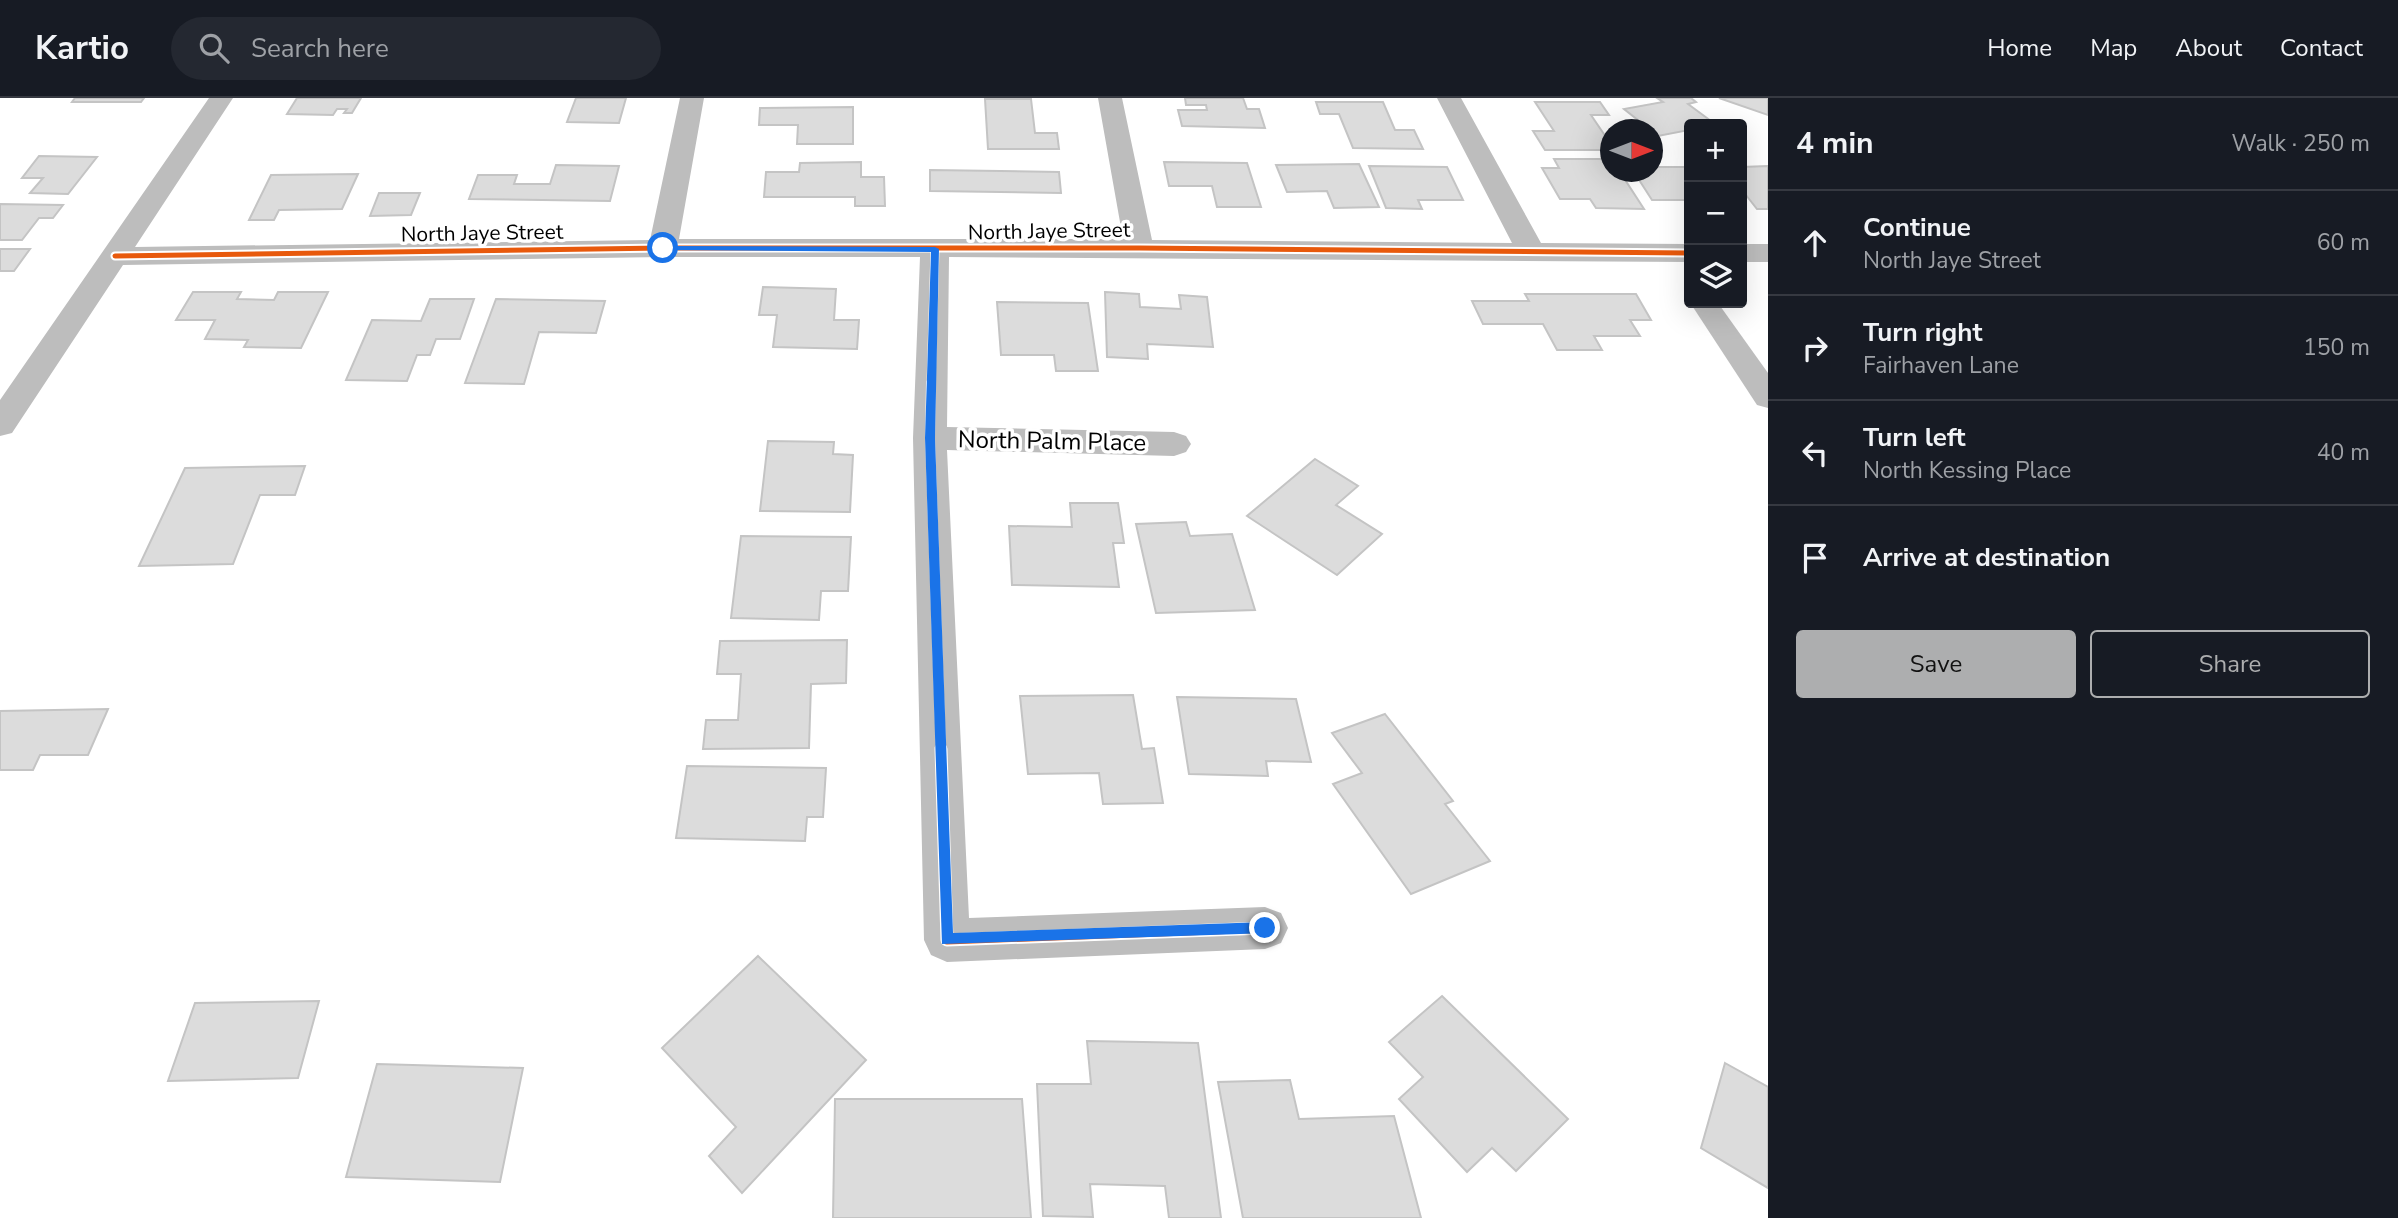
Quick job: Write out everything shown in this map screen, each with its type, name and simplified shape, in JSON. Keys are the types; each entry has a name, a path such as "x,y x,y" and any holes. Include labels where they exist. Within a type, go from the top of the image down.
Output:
{"street":[{"path":"0,425 221,98"},
{"path":"663,248 692,98"},
{"path":"1110,98 1139,248"},
{"path":"1449,98 1530,250"},
{"name":"North Jaye Street","path":"115,256 663,248 1139,248 1679,253"},
{"path":"935,249 930,438 947,940 1265,928"},
{"path":"1747,253 1768,253"},
{"path":"1706,308 1768,397"},
{"name":"North Palm Place","path":"930,438 1174,444"}],"building":[{"path":"75,98 144,98 141,102 72,102"},
{"path":"297,98 361,98 352,113 344,113 347,109 337,109 333,115 287,114"},
{"path":"576,98 626,98 619,123 567,122"},
{"path":"1185,98 1243,98 1247,109 1259,109 1265,128 1182,126 1178,110 1207,110 1206,105 1186,105"},
{"path":"1657,98 1691,98 1696,102 1688,104 1708,119 1684,119 1684,131 1663,135 1663,119 1637,119 1624,109 1663,102"},
{"path":"1719,98 1768,98 1768,115"},
{"path":"985,99 1031,99 1035,133 1057,133 1059,149 988,149"},
{"path":"1316,102 1383,102 1395,130 1414,130 1423,149 1353,148 1339,114 1320,114"},
{"path":"1535,102 1600,102 1609,115 1591,115 1600,128 1600,150 1545,150 1533,131 1554,131"},
{"path":"853,107 853,144 797,144 798,125 759,125 760,108"},
{"path":"39,156 97,157 68,194 30,193 43,178 22,178"},
{"path":"1554,159 1600,159 1600,182 1626,182 1644,209 1596,208 1590,199 1560,199 1542,168 1559,168"},
{"path":"861,162 861,177 884,177 885,206 855,206 855,197 764,197 766,172 799,172 800,163"},
{"path":"1164,162 1247,163 1261,207 1217,207 1212,186 1169,186"},
{"path":"1359,164 1379,207 1334,208 1327,191 1287,192 1276,165"},
{"path":"556,165 619,166 610,201 469,199 478,175 517,175 514,184 550,184"},
{"path":"1369,166 1447,167 1463,200 1418,200 1422,209 1386,208"},
{"path":"1768,166 1768,209 1757,209 1747,196 1747,167"},
{"path":"1663,167 1684,167 1684,200 1652,200 1640,182 1663,182"},
{"path":"930,170 1059,172 1061,193 930,191"},
{"path":"358,174 342,209 279,210 274,220 249,220 271,175"},
{"path":"379,193 420,193 411,215 370,216"},
{"path":"0,204 63,205 53,218 39,218 22,240 0,240"},
{"path":"0,249 30,249 14,271 0,271"},
{"path":"763,287 836,289 834,320 859,320 857,349 773,347 777,315 759,315"},
{"path":"193,292 241,292 237,299 274,300 278,292 328,292 301,348 244,347 248,340 205,339 215,320 176,320"},
{"path":"1105,292 1139,294 1140,307 1181,309 1179,295 1207,297 1213,347 1147,344 1148,359 1107,357"},
{"path":"1525,294 1636,294 1651,320 1630,320 1640,336 1594,336 1602,350 1557,350 1543,324 1483,324 1472,301 1529,301"},
{"path":"430,299 474,299 460,339 436,339 430,355 417,355 407,381 346,380 372,320 421,321"},
{"path":"496,299 605,301 596,333 539,332 524,384 465,383"},
{"path":"997,302 1088,303 1098,371 1056,371 1054,355 1001,355"},
{"path":"768,441 834,442 833,454 853,455 850,512 760,511"},
{"path":"1315,459 1358,486 1336,505 1382,534 1337,575 1247,516"},
{"path":"305,466 295,495 260,495 233,564 139,566 185,468"},
{"path":"1070,503 1118,503 1124,543 1113,543 1119,587 1012,585 1009,526 1072,527"},
{"path":"1186,522 1190,536 1232,534 1255,610 1156,613 1136,524"},
{"path":"741,536 851,537 848,591 821,591 819,620 731,618"},
{"path":"847,640 846,683 811,684 809,748 703,749 706,720 738,720 741,674 717,674 720,641"},
{"path":"1133,695 1142,749 1154,748 1163,803 1103,804 1099,773 1028,774 1020,696"},
{"path":"1177,697 1296,699 1311,762 1266,761 1268,776 1189,774"},
{"path":"108,709 88,755 40,755 33,770 0,770 0,711"},
{"path":"1385,714 1453,801 1445,804 1490,861 1411,894 1333,784 1362,773 1332,733"},
{"path":"687,766 826,768 823,817 807,817 805,841 676,838"},
{"path":"758,956 866,1060 742,1193 709,1156 736,1127 662,1048"},
{"path":"1442,996 1568,1119 1516,1171 1492,1148 1467,1172 1399,1099 1423,1077 1389,1042"},
{"path":"319,1001 298,1078 168,1081 195,1003"},
{"path":"1087,1041 1198,1043 1221,1218 1169,1218 1165,1186 1090,1184 1093,1217 1043,1216 1037,1084 1091,1084"},
{"path":"1725,1063 1768,1087 1768,1188 1701,1148"},
{"path":"377,1064 523,1068 500,1182 346,1177"},
{"path":"1290,1080 1299,1119 1394,1116 1421,1218 1243,1218 1218,1082"},
{"path":"835,1099 1022,1099 1031,1218 833,1218"}],"cycle path":[{"path":"115,256 663,248 1139,248 1684,253"},
{"path":"935,249 930,438 947,940 1265,928"}],"route":[{"path":"663,248 935,249 930,438 947,940 1265,928"}]}
